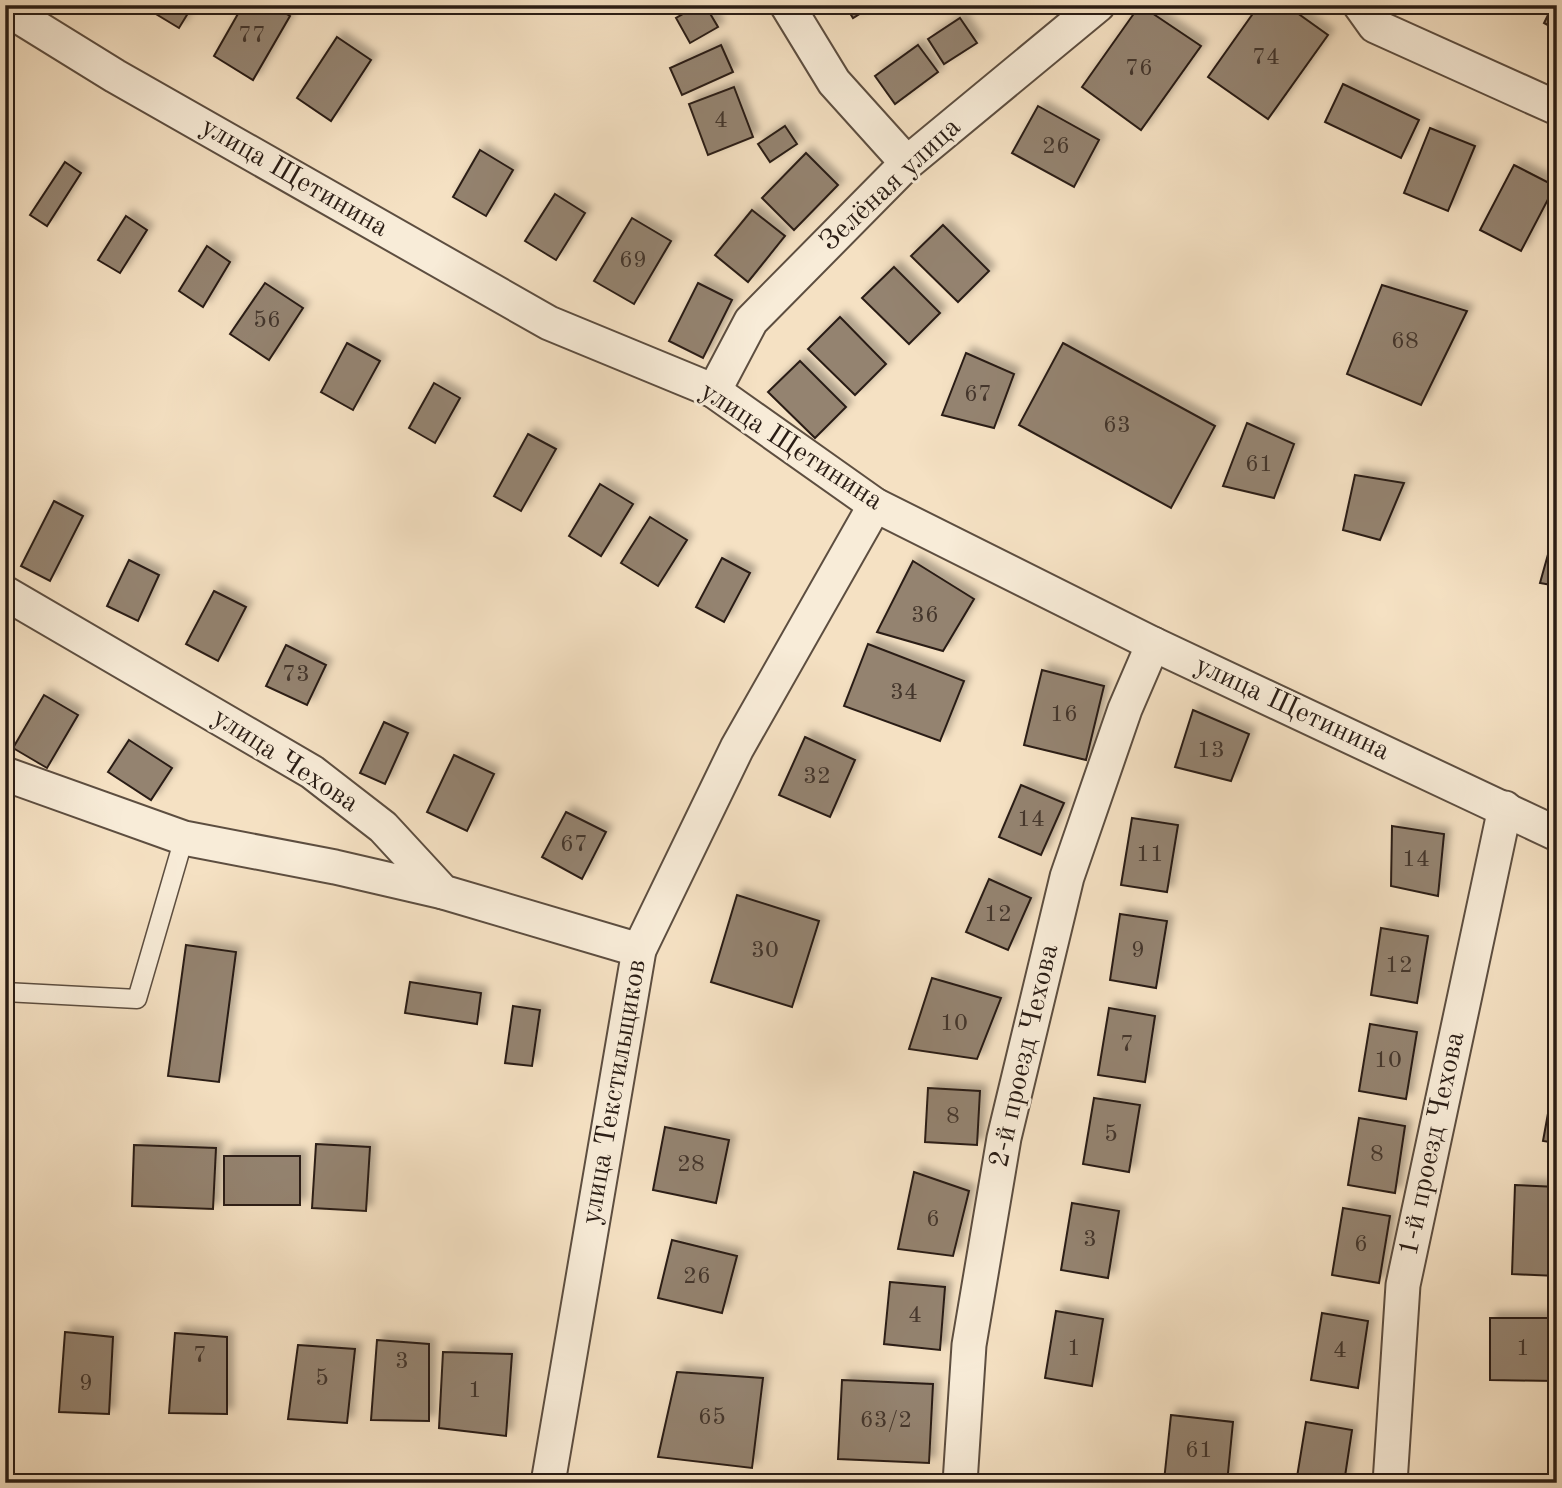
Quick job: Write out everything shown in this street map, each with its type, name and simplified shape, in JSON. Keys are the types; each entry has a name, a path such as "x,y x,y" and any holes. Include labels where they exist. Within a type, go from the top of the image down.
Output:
{"street":[{"path":"788,5 834,82 907,163"},
{"name":"Зелёная улица","path":"714,391 751,321 907,163 1098,5"},
{"path":"1360,5 1375,26 1557,108"},
{"name":"улица Щетинина","path":"5,8 115,76 549,323 714,391 875,505 1153,644 1557,834"},
{"name":"улица Текстильщиков","path":"548,1483 639,950 737,748 875,505"},
{"name":"улица Чехова","path":"5,593 312,772 383,827 443,892"},
{"name":"2-й проезд Чехова","path":"960,1483 969,1345 1010,1112 1067,877 1125,709 1153,644"},
{"path":"5,774 184,838 335,867 443,892 639,950"},
{"name":"1-й проезд Чехова","path":"1390,1483 1403,1285 1505,808"}],"lane":[{"path":"5,992 137,999 184,838"}],"building":[{"path":"141,5 193,5 179,28"},
{"path":"243,5 271,5 290,16 253,80 214,56"},
{"path":"699,5 705,5 718,27 690,43 676,18"},
{"path":"845,5 874,5 853,18"},
{"path":"1140,5 1201,46 1141,130 1082,87"},
{"path":"1259,5 1286,5 1328,35 1268,119 1208,77"},
{"path":"1553,5 1557,5 1557,30 1544,23"},
{"path":"960,18 977,43 944,64 928,39"},
{"path":"337,37 371,60 331,121 297,98"},
{"path":"721,45 733,72 682,95 670,68"},
{"path":"918,45 938,72 895,104 875,76"},
{"path":"1343,84 1419,120 1401,158 1325,122"},
{"path":"734,87 753,137 708,155 689,104"},
{"path":"1038,106 1099,140 1074,187 1012,153"},
{"path":"785,126 797,144 770,162 758,144"},
{"path":"1430,128 1475,146 1448,211 1404,193"},
{"path":"480,150 513,170 486,216 453,197"},
{"path":"806,153 838,185 794,230 762,198"},
{"path":"65,162 81,173 47,226 30,215"},
{"path":"1514,165 1555,186 1521,251 1480,230"},
{"path":"555,194 585,213 556,260 525,241"},
{"path":"752,210 785,236 748,282 715,255"},
{"path":"126,216 147,230 120,273 98,260"},
{"path":"632,218 671,241 634,304 594,281"},
{"path":"943,225 989,271 958,302 911,256"},
{"path":"207,246 230,262 203,307 179,291"},
{"path":"894,267 940,313 909,344 862,298"},
{"path":"265,283 303,308 269,360 230,334"},
{"path":"698,283 732,300 703,358 669,341"},
{"path":"1382,285 1467,311 1421,405 1347,374"},
{"path":"840,317 886,364 855,395 808,349"},
{"path":"347,343 380,361 353,410 321,392"},
{"path":"1063,343 1215,426 1171,508 1019,425"},
{"path":"966,353 1014,374 994,428 942,415"},
{"path":"800,361 846,407 815,438 768,392"},
{"path":"434,383 460,398 435,443 409,428"},
{"path":"1247,423 1294,444 1274,498 1223,486"},
{"path":"528,434 556,449 521,511 494,496"},
{"path":"1355,475 1404,483 1380,540 1343,530"},
{"path":"600,484 633,504 601,556 569,536"},
{"path":"54,501 83,516 50,581 21,566"},
{"path":"650,517 687,540 658,586 621,563"},
{"path":"1554,533 1557,534 1557,586 1540,583"},
{"path":"722,558 750,573 724,622 696,607"},
{"path":"129,560 159,575 138,621 107,606"},
{"path":"913,561 974,599 943,651 877,632"},
{"path":"214,591 246,607 218,661 186,644"},
{"path":"868,644 964,681 940,741 844,706"},
{"path":"286,645 326,665 307,705 266,686"},
{"path":"1042,670 1104,686 1086,760 1024,745"},
{"path":"44,695 78,715 47,768 13,748"},
{"path":"1193,710 1249,734 1231,781 1175,767"},
{"path":"384,722 408,733 385,784 360,773"},
{"path":"805,737 855,760 830,817 779,795"},
{"path":"129,740 172,768 151,800 108,772"},
{"path":"454,755 494,774 467,831 427,812"},
{"path":"1021,785 1064,803 1041,855 999,837"},
{"path":"566,812 606,832 582,879 542,857"},
{"path":"1132,818 1178,825 1167,892 1121,885"},
{"path":"1392,826 1444,834 1438,896 1391,886"},
{"path":"989,879 1031,898 1008,950 966,932"},
{"path":"737,895 819,921 792,1007 711,982"},
{"path":"1120,914 1167,921 1156,988 1110,980"},
{"path":"1381,928 1428,936 1417,1003 1371,995"},
{"path":"186,945 236,952 219,1082 168,1076"},
{"path":"932,978 1001,998 977,1059 909,1049"},
{"path":"410,982 481,993 477,1024 405,1013"},
{"path":"513,1006 540,1010 532,1066 505,1063"},
{"path":"1109,1008 1155,1016 1145,1082 1098,1075"},
{"path":"1370,1024 1417,1032 1406,1099 1359,1091"},
{"path":"1557,1027 1557,1049 1550,1047"},
{"path":"1553,1086 1557,1087 1557,1143 1543,1141"},
{"path":"928,1088 980,1091 977,1145 925,1142"},
{"path":"1094,1098 1140,1105 1129,1172 1083,1164"},
{"path":"1359,1118 1405,1126 1395,1193 1348,1185"},
{"path":"665,1127 729,1140 716,1203 653,1190"},
{"path":"316,1144 370,1147 366,1211 312,1208"},
{"path":"134,1145 216,1148 213,1209 132,1206"},
{"path":"224,1156 300,1156 300,1205 224,1205"},
{"path":"914,1172 969,1191 953,1256 898,1249"},
{"path":"1515,1185 1557,1187 1557,1276 1512,1274"},
{"path":"1072,1203 1119,1211 1108,1278 1061,1270"},
{"path":"1343,1208 1390,1216 1379,1283 1332,1275"},
{"path":"672,1240 737,1256 722,1313 658,1298"},
{"path":"890,1282 945,1287 940,1350 884,1344"},
{"path":"1056,1311 1103,1319 1092,1386 1045,1378"},
{"path":"1322,1313 1368,1321 1358,1388 1311,1380"},
{"path":"1490,1318 1556,1318 1556,1381 1490,1380"},
{"path":"65,1332 113,1337 109,1414 59,1412"},
{"path":"175,1333 227,1337 227,1414 169,1413"},
{"path":"377,1340 429,1344 429,1421 371,1420"},
{"path":"298,1345 355,1349 347,1423 288,1419"},
{"path":"443,1352 512,1354 506,1436 439,1428"},
{"path":"677,1372 763,1378 752,1468 658,1457"},
{"path":"842,1380 933,1384 929,1463 838,1459"},
{"path":"1171,1415 1233,1422 1227,1483 1164,1481"},
{"path":"1306,1422 1352,1430 1344,1483 1296,1483"}]}
